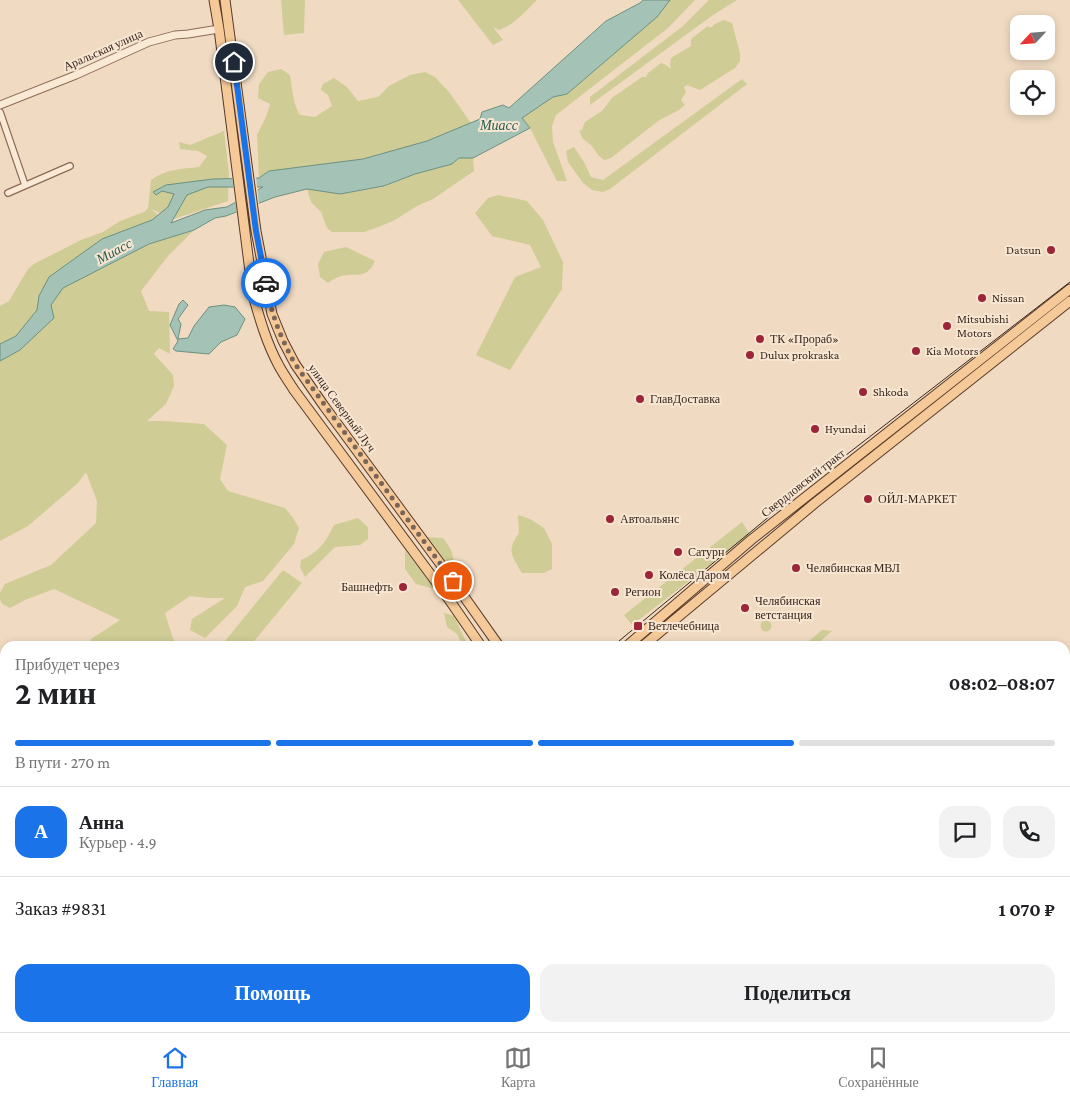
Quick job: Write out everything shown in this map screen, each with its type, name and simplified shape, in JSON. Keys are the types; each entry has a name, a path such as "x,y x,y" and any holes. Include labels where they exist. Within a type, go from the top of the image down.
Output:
{"main road":[{"path":"214,0 253,295 268,343 294,390 448,598 478,641"},
{"name":"улица Северный Луч","path":"225,0 256,231 272,314 283,341 295,364 495,641"},
{"name":"Свердловский тракт","path":"633,641 751,540 1070,289"},
{"name":"Свердловский тракт","path":"649,641 816,503 1070,301"}],"street":[{"name":"Аральская улица","path":"0,105 76,75 149,42 175,35 219,29"},
{"path":"0,112 26,185"},
{"path":"8,193 70,166"}],"shaded area":[{"path":"281,0 305,0 304,33 284,35"},
{"path":"458,0 537,0 510,25 499,30 493,27 503,40 493,45"},
{"path":"670,0 695,0 668,28 556,115 552,126 553,142 567,181 557,181 530,128 522,118 553,97 567,94 657,17"},
{"path":"709,0 737,0 713,15 590,105 590,97 683,26"},
{"path":"724,20 732,23 740,53 740,61 735,68 700,90 687,85 684,87 686,92 681,100 685,105 679,110 658,121 611,158 604,160 599,156 591,145 583,139 579,131 582,130 585,122 602,111 612,98 642,77 646,77 648,73 661,63 671,69 671,58 691,46 691,39 708,26 710,28"},
{"path":"281,69 290,75 294,101 300,115 315,117 332,106 328,95 321,90 323,84 334,78 347,87 358,101 378,97 389,86 410,75 425,72 435,77 449,92 471,123 427,141 363,159 269,171 259,178 257,135 270,104 258,98 259,84 268,72"},
{"path":"742,79 747,84 610,189 603,192 592,190 583,183 568,162 566,151 574,147 591,177 603,180"},
{"path":"224,131 229,174 228,201 174,219 151,209 158,215 152,220 102,239 39,296 37,310 16,336 0,344 0,306 9,301 28,269 34,264 81,240 103,232 120,221 144,212 148,208 151,180 168,172 199,167 207,156 198,151 180,149 179,142 190,145"},
{"path":"459,158 473,158 474,171 433,199 417,206 395,220 364,232 332,232 327,228 321,212 311,202 307,189 340,194 384,187 415,174 452,164"},
{"path":"498,195 527,201 543,220 563,262 562,289 510,370 476,355 515,277 541,267 530,245 492,236 475,213 488,198"},
{"path":"194,230 168,256 141,291 149,311 169,312 170,354 159,348 154,354 173,375 174,386 166,404 147,421 204,424 227,445 220,479 228,491 285,508 299,528 294,544 263,581 245,587 237,606 205,638 190,630 192,619 225,598 190,596 165,613 174,641 90,641 120,620 54,589 10,608 2,604 0,599 0,593 5,584 51,565 96,523 97,501 86,472 78,483 28,526 0,541 0,361 20,350 63,288 149,244"},
{"path":"346,247 375,261 368,272 359,275 344,275 328,283 320,277 318,264 324,252"},
{"path":"518,515 530,519 544,528 552,544 552,569 544,573 522,573 515,562 512,549 519,533"},
{"path":"358,518 368,527 368,539 360,545 335,547 305,577 300,567 301,560 313,554 321,546 334,525"},
{"path":"742,522 750,534 632,625 624,615"},
{"path":"426,537 443,538 452,552 451,569"},
{"path":"405,550 435,589 416,584 405,569"},
{"path":"283,570 302,583 254,641 225,641"},
{"path":"444,613 454,616 466,641 460,641 457,634 447,627"},
{"path":"766,620 772,626 766,632 760,626"},
{"path":"822,630 832,631 821,641 809,641"}],"water":[{"name":"Миасс","path":"643,0 670,0 657,17 567,94 553,97 522,118 530,128 473,158 459,158 452,164 415,174 384,186 340,194 307,189 275,197 226,216 215,218 194,230 149,244 63,288 51,305 54,318 20,350 0,361 0,344 16,336 37,310 39,296 49,277 102,239 152,220 168,207 174,194 162,191 156,195 153,192 166,185 213,179 259,178 269,171 363,159 427,141 480,119 482,112 503,105 509,108 606,21","holes":["208,187 263,187 227,207 205,210 171,223 187,195"]},
{"path":"183,300 188,305 178,319 181,324 178,339 188,338 194,326 209,307 224,305 235,307 245,319 237,335 221,342 209,354 176,351 173,349 178,341 170,325 179,304"}],"pier":[{"path":"232,176 256,176 259,205 237,214 235,199 254,190 234,190"}],"tram line":[{"path":"619,641 806,486 1070,282"}],"way so far":[{"path":"266,283 272,314 295,364 453,581"}],"place":[{"name":"Datsun","path":"1051,250"},
{"name":"Nissan","path":"982,298"},
{"name":"Mitsubishi Motors","path":"947,326"},
{"name":"ТК «Прораб»","path":"760,339"},
{"name":"Kia Motors","path":"916,351"},
{"name":"Dulux prokraska","path":"750,355"},
{"name":"Shkoda","path":"863,392"},
{"name":"ГлавДоставка","path":"640,399"},
{"name":"Hyundai","path":"815,429"},
{"name":"ОЙЛ-МАРКЕТ","path":"868,499"},
{"name":"Автоальянс","path":"610,519"},
{"name":"Сатурн","path":"678,552"},
{"name":"Челябинская МВЛ","path":"796,568"},
{"name":"Колёса Даром","path":"649,575"},
{"name":"Башнефть","path":"403,587"},
{"name":"Регион","path":"615,592"},
{"name":"Челябинская ветстанция","path":"745,608"},
{"name":"Ветлечебница","path":"638,626"}],"route":[{"path":"234,62 256,231 266,283"}]}
